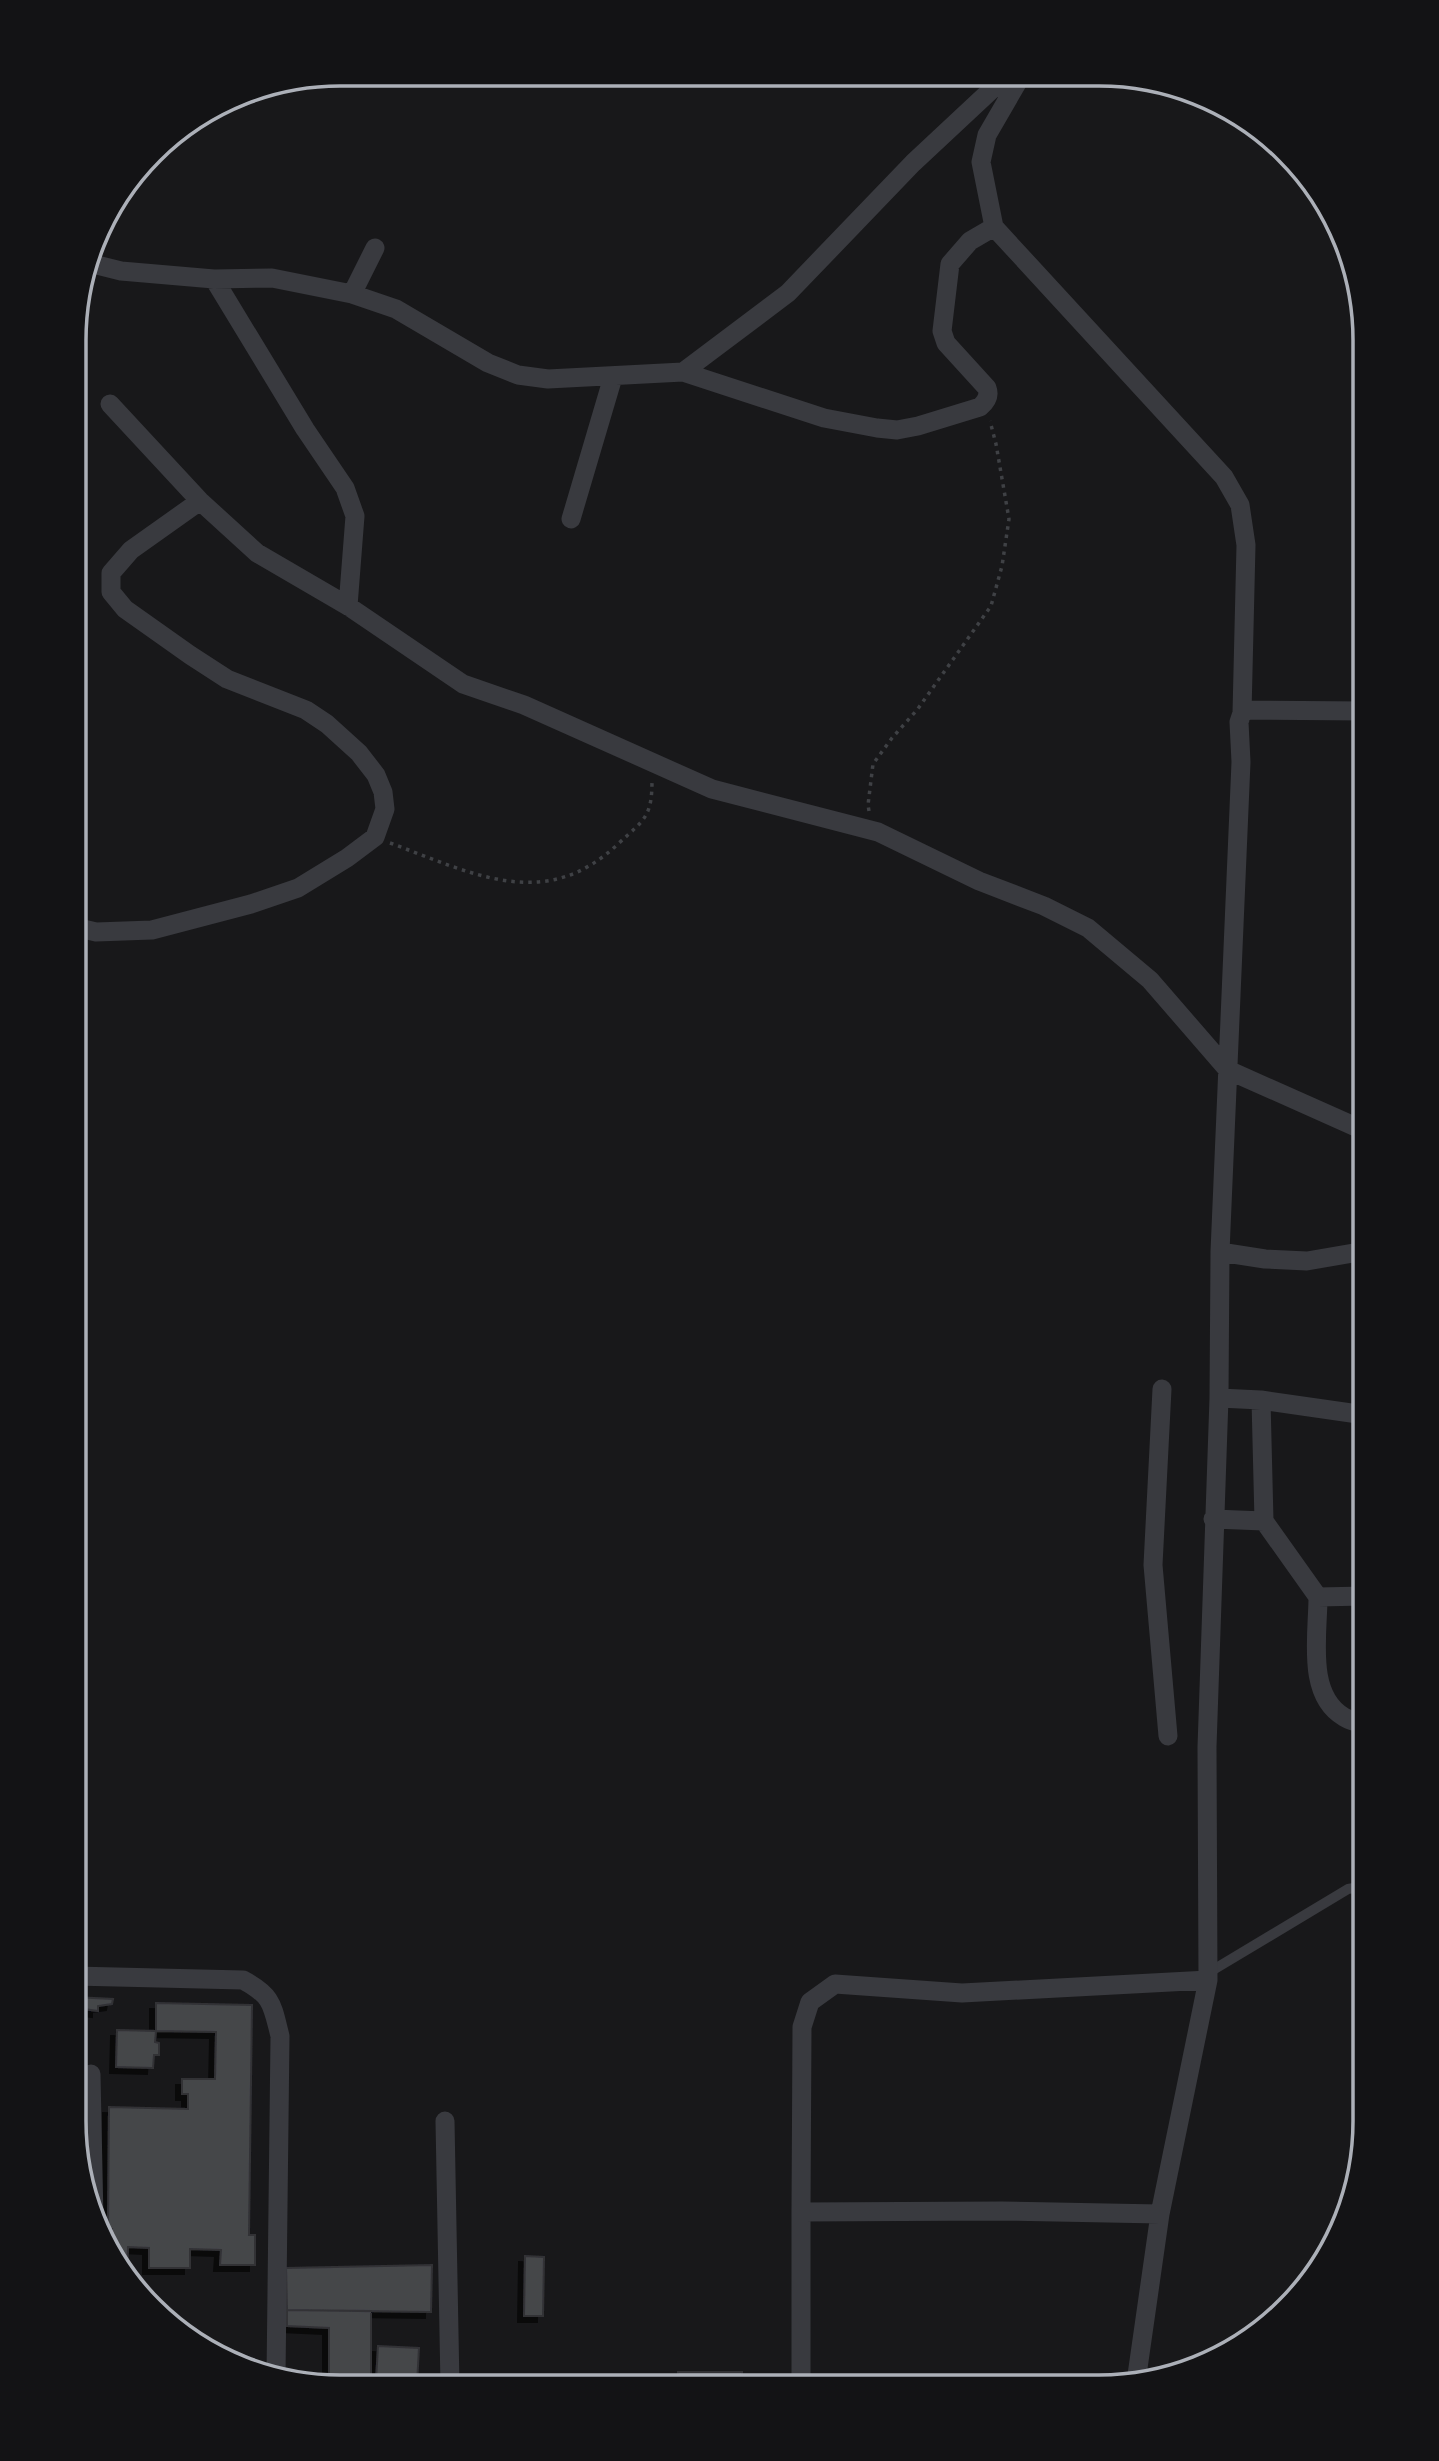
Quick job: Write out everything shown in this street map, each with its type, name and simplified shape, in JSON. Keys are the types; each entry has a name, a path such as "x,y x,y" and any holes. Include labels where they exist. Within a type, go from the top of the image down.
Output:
{"street":[{"path":"683,372 788,293 913,163 995,86"},
{"path":"1015,86 987,135 981,162 995,227 1224,477 1240,505 1246,545 1242,713 1239,722 1240,775 1220,1252 1219,1398 1207,1747 1208,1976 1160,2214 1137,2372"},
{"path":"97,265 121,271 214,279 272,278 352,294 396,309 488,363 518,374 548,379 683,372 824,418 897,430 975,409 985,403 989,393 987,388 946,343 942,331 950,264 970,241 995,227"},
{"path":"352,294 375,248"},
{"path":"214,279 305,429 345,488 355,516 348,606"},
{"path":"571,519 613,377"},
{"path":"110,404 200,501 257,553 348,606 463,684 524,705 712,789 878,832 979,881 1044,906 1088,928 1150,980 1228,1070 1353,1126"},
{"path":"86,930 96,932 152,930 251,904 298,888 375,837 385,809 383,792 376,775 359,753 327,724 306,710 227,679 125,609 111,592 111,573 131,550 200,501"},
{"path":"1242,713 1249,710 1353,711"},
{"path":"1220,1252 1265,1259 1307,1261 1353,1253"},
{"path":"1162,1389 1153,1565 1168,1736"},
{"path":"1219,1398 1261,1400 1353,1413"},
{"path":"1261,1400 1264,1521 1318,1597 1317,1679 1326,1700 1343,1717 1353,1721"},
{"path":"1213,1519 1264,1521"},
{"path":"1318,1597 1353,1597"},
{"path":"86,1976 243,1980 262,1990 272,2009 280,2036 276,2367"},
{"path":"801,2375 802,2027 810,2001 835,1984 962,1993 1208,1976"},
{"path":"91,2074 93,2183"},
{"path":"444,2121 450,2375"},
{"path":"801,2212 1002,2211 1160,2214"}],"lane":[{"path":"1208,1976 1353,1888"}],"path":[{"path":"878,832 867,805 873,764 917,710 990,606 1002,566 1009,519 996,444 985,403"},
{"path":"375,837 492,880 524,883 561,878 586,869 604,857 649,813 652,801 652,763"}],"building":[{"path":"86,1998 113,1999 112,2004 98,2006 98,2011 86,2009"},
{"path":"156,2003 252,2005 249,2235 255,2235 255,2265 220,2265 221,2250 190,2249 190,2268 149,2268 149,2248 128,2247 128,2262 108,2225 109,2107 188,2109 188,2094 182,2094 182,2079 215,2079 216,2032 156,2031"},
{"path":"117,2030 156,2031 155,2042 159,2043 159,2055 154,2055 153,2068 116,2067"},
{"path":"525,2256 544,2257 543,2316 524,2316"},
{"path":"432,2265 431,2312 287,2310 286,2268"},
{"path":"287,2310 371,2311 371,2375 329,2375 329,2328 287,2326"},
{"path":"378,2346 419,2348 418,2375 376,2375"},
{"path":"678,2372 742,2372 742,2375 678,2375"}]}
